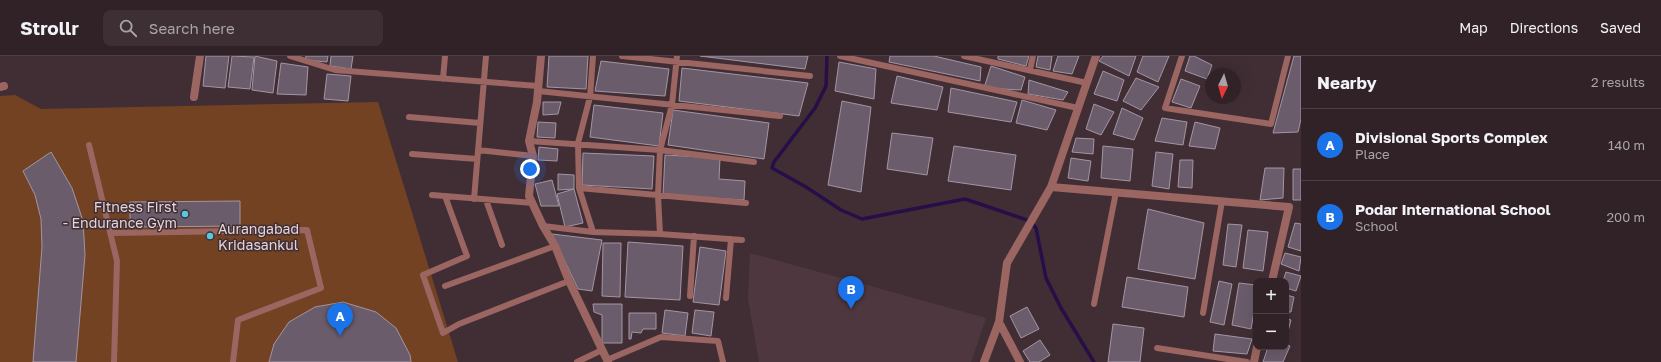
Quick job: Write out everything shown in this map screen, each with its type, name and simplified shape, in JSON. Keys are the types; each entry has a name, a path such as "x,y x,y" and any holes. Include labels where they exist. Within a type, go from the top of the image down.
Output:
{"street":[{"path":"194,97 200,56"},
{"path":"541,56 538,89 529,141 532,156 529,196 554,246 607,361"},
{"path":"984,362 999,322 1007,262 1051,187 1096,56"},
{"path":"1051,187 1288,207 1273,278"},
{"path":"999,322 1020,362"},
{"path":"1254,362 1256,350"}],"lane":[{"path":"290,56 335,70 484,82 590,97 780,116"},
{"path":"443,79 445,56"},
{"path":"474,199 486,56"},
{"path":"593,232 579,188 578,144 590,97 594,56"},
{"path":"622,56 677,59 810,76"},
{"path":"840,56 1078,108"},
{"path":"964,56 992,59 1030,70 1087,83"},
{"path":"1030,70 1034,56"},
{"path":"1182,56 1165,108 1271,124 1288,56"},
{"path":"660,234 658,196 660,150 672,105 677,59"},
{"path":"409,118 480,124"},
{"path":"529,141 660,150 754,162"},
{"path":"89,145 117,261 114,362"},
{"path":"478,150 532,156"},
{"path":"412,154 478,159"},
{"path":"579,188 746,203"},
{"path":"1094,304 1116,192"},
{"path":"432,195 533,204"},
{"path":"445,196 467,256 423,275 442,333 459,324 569,281"},
{"path":"486,200 502,245"},
{"path":"1203,313 1222,201"},
{"path":"543,226 593,232 660,234 742,240"},
{"path":"110,233 307,230 321,288 238,320 233,362"},
{"path":"690,296 694,236"},
{"path":"726,298 731,239"},
{"path":"445,286 554,246"},
{"path":"607,361 661,337 718,341 723,362"},
{"path":"1157,348 1247,362"},
{"path":"577,362 602,350"}],"shaded area":[{"name":"Aurangabad Kridasankul","path":"15,95 41,109 378,102 458,362 0,362 0,96"},
{"path":"750,253 986,318 971,362 759,362 748,299"}],"building":[{"path":"206,56 229,56 225,88 203,86"},
{"path":"232,56 254,57 250,89 228,87"},
{"path":"255,56 277,61 273,93 252,90"},
{"path":"306,56 328,56 327,62 305,60"},
{"path":"331,56 353,56 351,69 330,66"},
{"path":"549,56 588,56 586,89 547,87"},
{"path":"700,56 808,56 805,69"},
{"path":"890,56 934,56 981,67 980,81 889,62"},
{"path":"998,56 1029,56 1026,66 998,59"},
{"path":"1038,56 1052,56 1050,70 1036,67"},
{"path":"1058,56 1079,56 1072,74 1053,71"},
{"path":"1103,56 1136,56 1129,76 1099,61"},
{"path":"1143,56 1169,56 1158,82 1137,72"},
{"path":"1190,56 1194,56 1212,65 1211,68 1205,68 1205,78 1185,71"},
{"path":"1294,56 1301,56 1301,119 1298,132 1273,133"},
{"path":"601,61 669,69 665,96 595,91"},
{"path":"839,62 876,69 874,99 835,91"},
{"path":"281,63 308,67 306,95 277,94"},
{"path":"991,66 1025,77 1021,90 984,88"},
{"path":"682,68 808,83 799,116 679,101"},
{"path":"1103,71 1124,80 1117,101 1094,94"},
{"path":"327,74 351,76 348,101 324,99"},
{"path":"897,76 943,87 937,110 891,103"},
{"path":"1136,78 1159,87 1141,110 1123,101"},
{"path":"1181,79 1200,86 1191,108 1172,102"},
{"path":"1029,80 1068,92 1063,100 1028,94"},
{"path":"951,88 1017,102 1011,122 948,112"},
{"path":"1022,100 1056,110 1047,130 1016,123"},
{"path":"842,101 871,107 861,192 828,185"},
{"path":"543,102 561,102 558,114 543,115"},
{"path":"1094,104 1114,112 1101,135 1086,129"},
{"path":"594,105 663,113 659,146 590,137"},
{"path":"1122,108 1143,118 1134,140 1113,134"},
{"path":"673,110 769,123 764,159 668,145"},
{"path":"1162,118 1187,122 1183,145 1155,141"},
{"path":"538,122 556,123 555,138 537,137"},
{"path":"1195,122 1220,128 1215,149 1189,146"},
{"path":"892,133 933,138 927,175 887,169"},
{"path":"1076,138 1094,139 1093,154 1072,152"},
{"path":"954,146 1016,155 1011,190 948,181"},
{"path":"1103,146 1133,149 1130,181 1101,178"},
{"path":"539,147 558,149 557,161 538,160"},
{"path":"51,152 72,188 83,221 85,255 76,362 33,362 42,247 41,219 35,195 23,171"},
{"path":"1156,152 1173,154 1169,189 1152,186"},
{"path":"583,153 654,156 652,189 582,185"},
{"path":"665,155 720,158 719,179 745,181 744,200 663,195"},
{"path":"1071,158 1091,161 1088,181 1068,178"},
{"path":"1180,160 1193,160 1192,188 1178,187"},
{"path":"1265,168 1284,168 1283,198 1260,200"},
{"path":"1293,169 1301,169 1301,200 1293,200"},
{"path":"558,174 574,175 574,189 558,190"},
{"path":"552,180 559,206 541,206 535,184"},
{"path":"574,189 583,223 565,227 557,194"},
{"name":"Fitness First - Endurance Gym","path":"240,201 240,226 130,227 130,202"},
{"path":"1148,209 1204,223 1195,279 1138,269"},
{"path":"1295,223 1301,224 1301,251 1288,247"},
{"path":"1228,224 1242,225 1236,267 1223,265"},
{"path":"1248,230 1268,232 1263,271 1243,268"},
{"path":"552,234 602,240 592,291 578,289"},
{"path":"628,242 683,246 680,300 625,297"},
{"path":"603,243 621,243 620,297 602,296"},
{"path":"700,247 726,251 719,305 693,302"},
{"path":"1285,253 1301,257 1299,271 1281,264"},
{"path":"1286,272 1301,276 1296,291 1289,289 1289,278 1284,278"},
{"path":"1127,277 1188,287 1184,317 1122,307"},
{"path":"1219,281 1232,284 1224,325 1210,322"},
{"path":"1239,283 1253,285 1253,317 1251,329 1232,325"},
{"path":"1289,296 1294,297 1291,312 1289,312"},
{"path":"343,302 376,312 396,328 410,355 411,362 269,362 274,344 289,322 315,307"},
{"path":"593,304 622,304 622,343 602,343 602,315 594,312"},
{"path":"1027,307 1039,329 1021,338 1010,316"},
{"path":"665,310 688,313 685,336 662,333"},
{"path":"695,310 714,312 711,336 692,333"},
{"path":"629,313 656,313 656,329 643,329 641,333 632,332 631,339 629,339"},
{"path":"1113,324 1144,328 1140,362 1108,362"},
{"path":"1215,334 1252,339 1247,354 1213,351"},
{"path":"1040,340 1050,355 1039,362 1030,362 1023,351"},
{"path":"1267,350 1288,350 1283,362 1263,362"}],"waterway":[{"path":"827,56 826,86 815,108 774,162 772,168 806,187 841,210 862,219 965,199 1030,221 1036,228 1046,278 1061,308 1094,362"}],"place":[{"name":"Fitness First - Endurance Gym","path":"185,214"},
{"name":"Aurangabad Kridasankul","path":"210,236"},
{"name":"Podar International School","path":"851,309"},
{"name":"Divisional Sports Complex","path":"340,336"}]}
